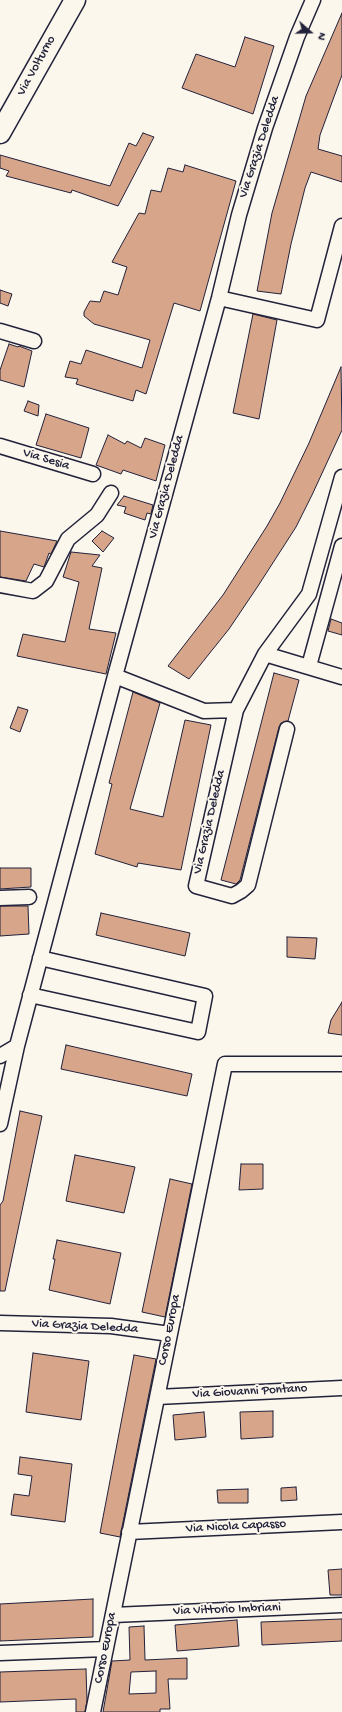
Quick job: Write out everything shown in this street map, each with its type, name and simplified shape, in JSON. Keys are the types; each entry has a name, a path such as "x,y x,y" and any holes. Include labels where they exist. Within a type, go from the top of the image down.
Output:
{"street":[{"name":"Via Volturno","path":"0,133 75,0"},
{"name":"Via Grazia Deledda","path":"0,1124 30,995 115,676 219,298 239,214 265,128 297,38 313,0"},
{"path":"219,298 317,320 342,226"},
{"path":"0,331 34,341"},
{"name":"Via Sesia","path":"0,446 93,474"},
{"name":"Via Grazia Deledda","path":"287,729 248,885 232,896 196,886 236,710 265,654 309,594 342,477"},
{"path":"0,585 33,591 46,581 68,539 97,515 111,493"},
{"path":"309,666 337,581 342,546"},
{"path":"265,654 342,677"},
{"path":"115,676 204,711 236,710"},
{"path":"0,898 29,897"},
{"path":"30,995 198,1032 205,996 40,958"},
{"path":"0,1056 17,1046"},
{"name":"Corso Europa","path":"93,1712 225,1064 342,1064"},
{"name":"Via Grazia Deledda","path":"0,1322 111,1326 170,1334"},
{"name":"Via Giovanni Pontano","path":"157,1397 342,1388"},
{"name":"Via Nicola Capasso","path":"129,1532 342,1522"},
{"name":"Via Vittorio Imbriani","path":"113,1615 342,1606"},
{"path":"0,1653 106,1648"}],"building":[{"path":"342,13 342,75 320,135 318,149 342,156 342,182 311,172 305,188 291,244 281,294 257,291 272,213 306,96"},
{"path":"245,37 274,46 253,114 182,88 196,54 235,67"},
{"path":"143,133 154,137 118,206 72,190 71,193 6,176 9,171 0,168 0,155 110,186 129,143 136,146"},
{"path":"185,165 236,181 200,311 174,303 146,394 136,390 133,401 76,384 78,379 65,377 70,361 81,364 86,350 142,368 150,340 94,324 84,316 84,312 90,301 100,302 104,291 118,295 127,267 112,262 139,213 145,214 151,190 161,192 168,168 183,172"},
{"path":"0,290 12,294 8,306 0,303"},
{"path":"253,314 277,320 259,419 233,413"},
{"path":"9,344 32,351 24,387 0,380 0,370"},
{"path":"341,367 342,430 312,495 296,527 258,586 229,629 189,679 168,666 223,595 267,526 280,503 309,443"},
{"path":"28,401 39,405 38,416 24,411"},
{"path":"46,414 89,428 81,458 36,445"},
{"path":"108,435 125,444 127,441 141,448 145,438 165,445 156,481 123,470 121,474 96,465"},
{"path":"124,496 153,505 151,514 147,513 145,520 124,513 126,507 117,505"},
{"path":"0,531 57,541 51,554 49,553 44,567 34,564 26,581 0,577"},
{"path":"102,531 114,538 103,552 92,541"},
{"path":"71,552 100,555 92,566 102,568 89,629 116,633 106,674 17,656 23,634 65,642 79,582 63,577"},
{"path":"331,619 342,623 342,635 328,631"},
{"path":"274,673 299,680 288,721 281,723 279,727 240,880 236,884 221,880"},
{"path":"133,692 160,703 130,809 163,817 185,720 211,725 181,870 138,863 137,867 95,854 112,784 109,783"},
{"path":"18,707 28,710 20,732 10,728"},
{"path":"0,868 31,868 31,887 0,889"},
{"path":"0,906 28,906 29,934 0,936"},
{"path":"101,913 190,933 185,956 96,935"},
{"path":"287,937 317,938 315,959 287,957"},
{"path":"342,1002 342,1035 328,1033 331,1020"},
{"path":"66,1045 192,1074 187,1096 61,1069"},
{"path":"20,1111 42,1116 5,1291 0,1291 0,1205 3,1201"},
{"path":"75,1155 135,1167 124,1213 66,1201"},
{"path":"241,1164 263,1164 263,1189 239,1190"},
{"path":"170,1179 192,1184 165,1317 142,1312"},
{"path":"57,1240 121,1253 110,1304 49,1290"},
{"path":"33,1353 89,1361 81,1420 26,1412"},
{"path":"134,1355 156,1359 120,1537 100,1533"},
{"path":"273,1411 273,1437 241,1439 240,1412"},
{"path":"204,1412 206,1437 175,1440 173,1415"},
{"path":"20,1457 72,1464 65,1522 11,1515 14,1494 29,1496 32,1476 18,1474"},
{"path":"296,1487 297,1500 281,1501 281,1488"},
{"path":"248,1489 248,1503 218,1503 217,1490"},
{"path":"342,1569 342,1595 330,1595 328,1570"},
{"path":"93,1599 93,1637 0,1641 0,1604"},
{"path":"342,1619 342,1641 262,1645 261,1622"},
{"path":"237,1620 239,1646 177,1651 175,1625"},
{"path":"144,1626 145,1660 187,1658 187,1679 168,1679 170,1709 160,1709 160,1712 103,1712 112,1661 130,1660 129,1627","holes":["156,1671 156,1693 129,1694 131,1672"]},
{"path":"86,1669 87,1701 85,1712 76,1712 76,1699 0,1702 0,1672"}]}
